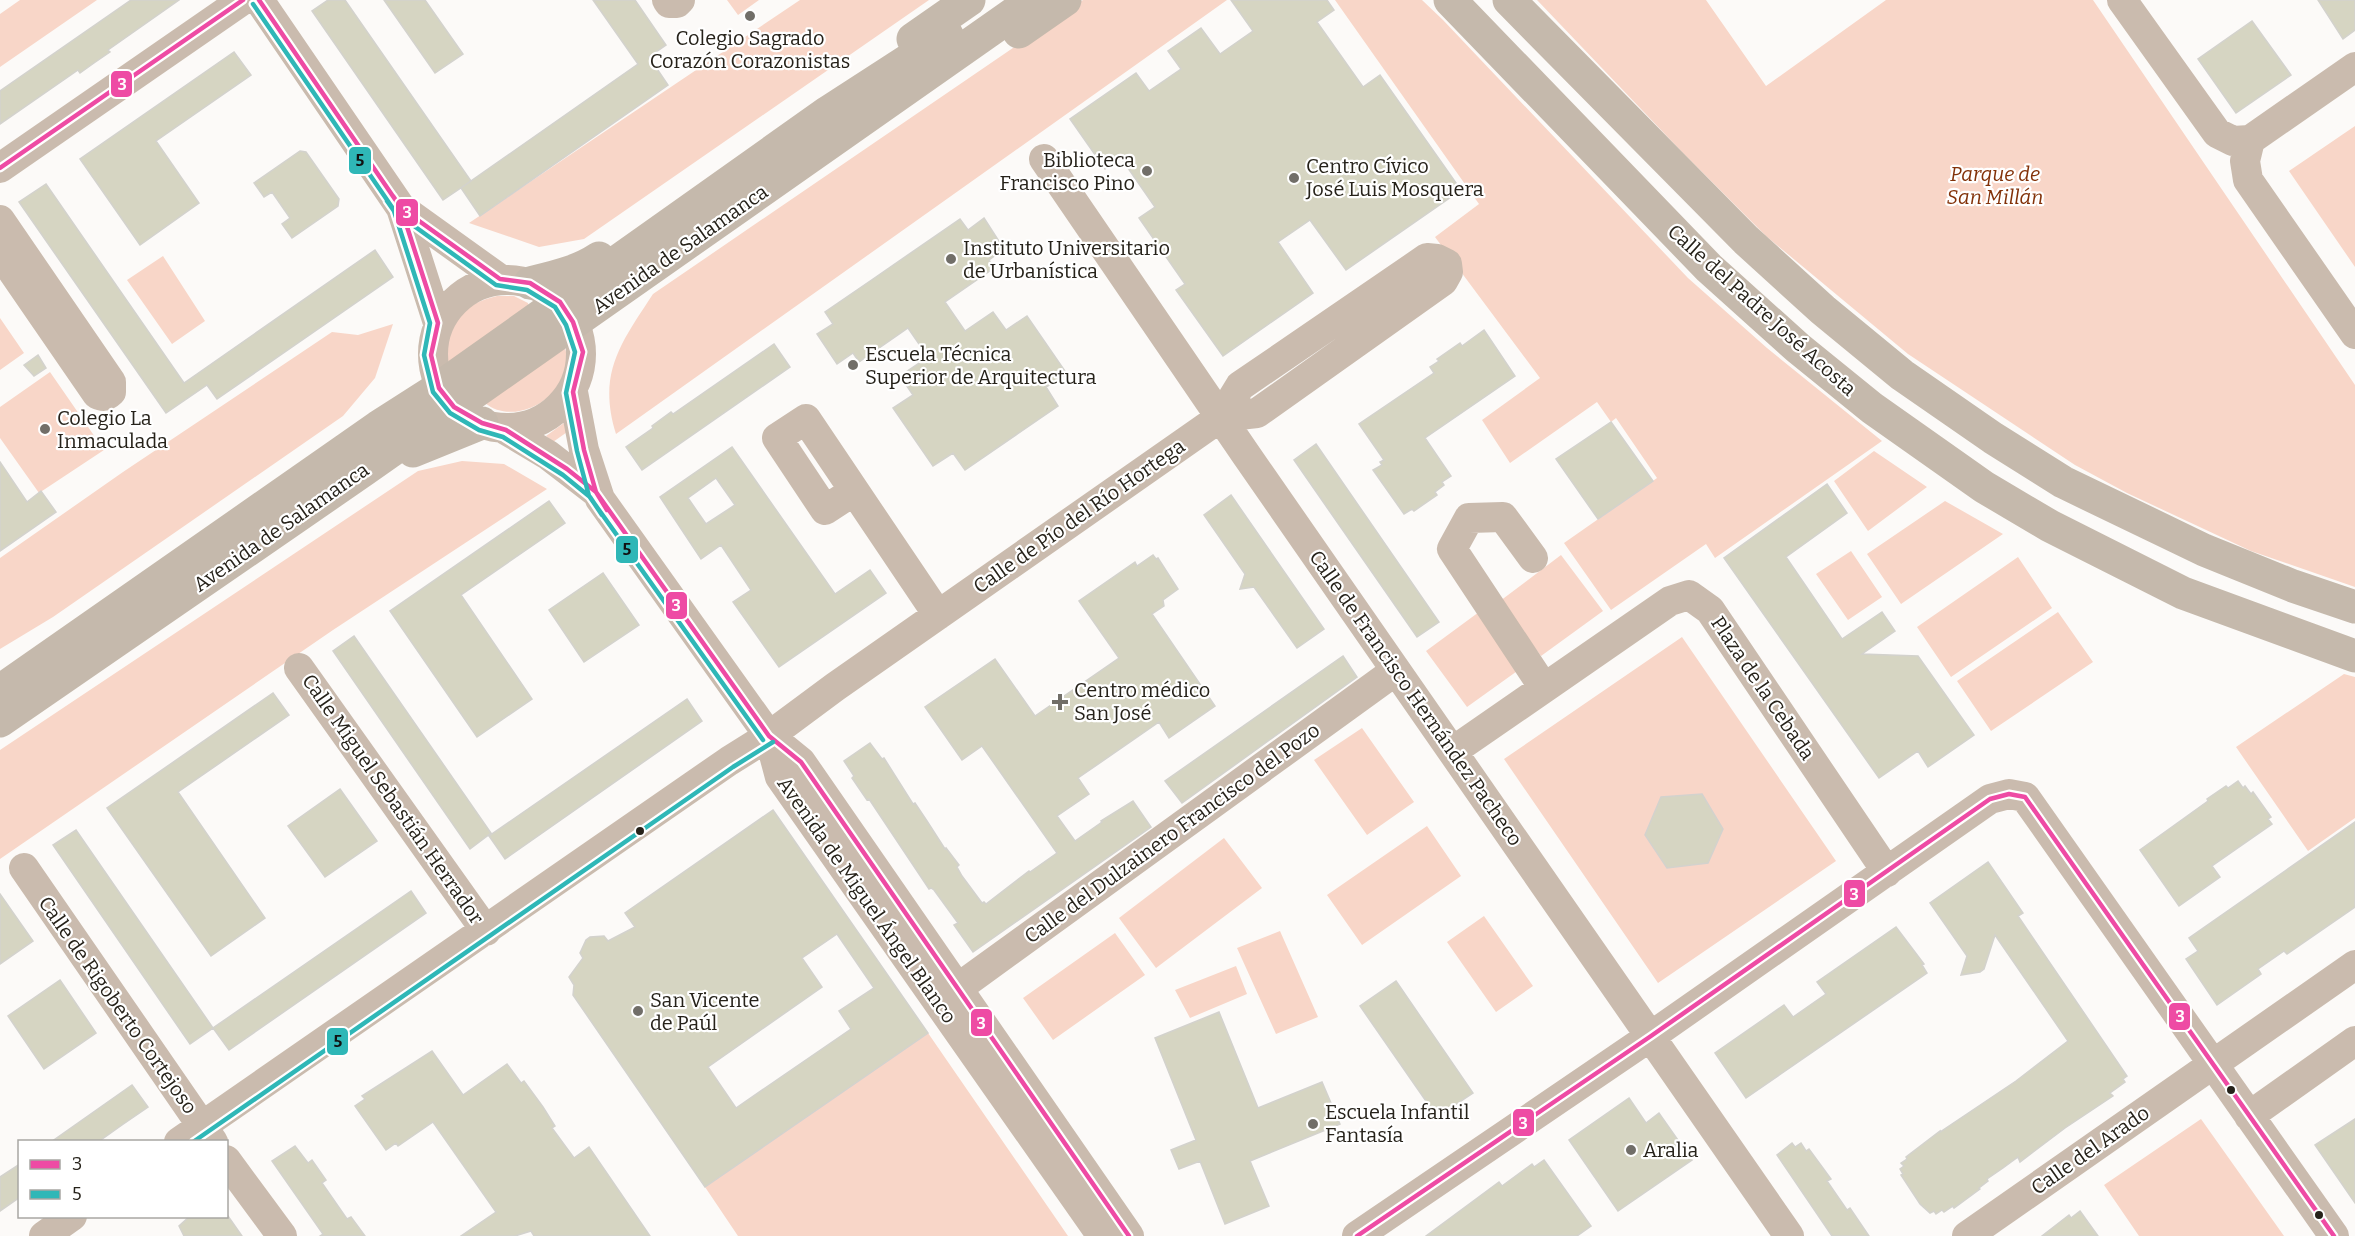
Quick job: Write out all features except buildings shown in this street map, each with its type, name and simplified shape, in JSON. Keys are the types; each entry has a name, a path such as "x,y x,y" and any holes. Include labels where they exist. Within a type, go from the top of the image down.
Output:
{"highway":[{"path":"836,123 857,80 969,0"},
{"name":"Avenida de Salamanca","path":"567,312 611,298 949,34 998,0"},
{"name":"Avenida de Salamanca","path":"0,722 364,470 446,397 567,312 629,251 1033,0"},
{"path":"836,123 903,109 1065,0"},
{"name":"Calle del Padre José Acosta","path":"1450,0 1709,268 1798,348 1872,408 1984,487 2061,532 2183,593 2355,656"},
{"name":"Calle del Padre José Acosta","path":"1509,0 1746,240 1822,310 1902,375 1993,438 2063,482 2204,550 2293,586 2355,607"},
{"path":"515,281 567,274 612,252 629,251"},
{"name":"Avenida de Salamanca","path":"0,691 368,434 446,397"},
{"path":"364,470 400,459 411,452 494,427"}],"street":[{"path":"0,168 243,0"},
{"path":"260,0 401,208 438,323"},
{"path":"667,0 669,3 677,3 680,0"},
{"path":"2122,0 2217,134 2233,141 2250,140 2355,67"},
{"path":"2250,140 2245,161 2248,180 2355,334"},
{"name":"Calle de Francisco Hernández Pacheco","path":"1044,159 1789,1236"},
{"path":"401,208 567,312 583,352 573,392 549,415 522,427 494,427"},
{"path":"0,220 111,382 111,392 108,395 97,394 0,253"},
{"name":"Calle de Pío del Río Hortega","path":"198,1136 486,931 729,761 769,736 820,697 1221,417 1240,386 1426,258 1437,258 1447,264 1448,272 1443,281 1257,413 1221,417"},
{"path":"446,397 431,355 438,323 458,296 474,286 515,281"},
{"name":"Avenida de Miguel Ángel Blanco","path":"573,392 596,492"},
{"name":"Avenida de Miguel Ángel Blanco","path":"446,397 494,427 548,455 596,492 769,736 801,762 1129,1236"},
{"path":"854,491 938,615"},
{"path":"1533,558 1503,517 1469,518 1452,549 1544,688"},
{"name":"Plaza de la Cebada","path":"1453,751 1670,601 1689,595 1710,610 1887,872"},
{"name":"Calle Miguel Sebastián Herrador","path":"299,668 486,931"},
{"name":"Calle del Dulzainero Francisco del Pozo","path":"958,988 1387,677"},
{"name":"Avenida de Miguel Ángel Blanco","path":"769,736 780,777 1102,1236"},
{"path":"1357,1236 1651,1036 1990,799 2008,794 2025,797 2334,1236"},
{"name":"Calle de Rigoberto Cortejoso","path":"24,868 198,1136"},
{"name":"Calle del Arado","path":"1967,1236 2355,965"},
{"path":"2249,1116 2355,1041"},
{"path":"228,1163 282,1236"},
{"path":"44,1236 69,1218"}],"green space":[{"path":"20,0 97,0 0,67 0,14"},
{"path":"727,0 759,0 738,15"},
{"path":"800,0 929,0 584,239 539,247 469,223"},
{"path":"1083,0 1227,0 616,434 609,393 615,360 631,328 653,294"},
{"path":"1335,0 1422,0 1688,278 1767,348 1882,441 1715,558 1706,544 1611,610 1564,543 1657,478 1616,418 1611,422 1597,402 1510,463 1482,420 1540,378 1435,237 1479,204"},
{"name":"Parque de San Millán","path":"1537,0 1706,0 1766,86 1886,0 2093,0 2355,385 2355,587 2251,551 2127,493 2075,465 1908,354 1766,236"},
{"path":"2355,126 2355,267 2289,171"},
{"path":"163,256 205,321 172,344 127,280"},
{"path":"497,296 514,296 528,303 529,308 453,362 448,361 448,336 458,317 474,304"},
{"path":"0,318 24,353 0,370"},
{"path":"393,324 375,378 343,416 53,617 0,649 0,558 123,472 332,332 358,335"},
{"path":"564,346 567,361 564,376 556,389 544,400 530,408 514,412 499,410 485,403"},
{"path":"50,372 104,450 39,493 0,438 0,407"},
{"path":"568,420 570,430 553,442 546,436"},
{"path":"1874,451 1927,487 1868,531 1834,481"},
{"path":"462,461 504,464 547,489 333,630 0,859 0,750 418,471"},
{"path":"1945,501 2003,534 1901,604 1867,554"},
{"path":"1851,551 1882,597 1848,620 1816,574"},
{"path":"1561,555 1603,611 1541,656 1500,601"},
{"path":"2018,557 2052,608 1951,677 1917,627"},
{"path":"1479,612 1520,669 1467,707 1426,651"},
{"path":"2058,612 2093,662 1991,731 1957,681"},
{"path":"1682,637 1836,861 1658,983 1504,759"},
{"path":"2344,674 2355,677 2355,818 2308,851 2236,747"},
{"path":"1362,728 1414,802 1367,835 1314,760"},
{"path":"1427,826 1461,876 1362,945 1327,895"},
{"path":"1224,838 1262,888 1156,968 1119,918"},
{"path":"1484,916 1533,986 1496,1012 1447,942"},
{"path":"1280,931 1318,1017 1276,1034 1237,948"},
{"path":"1115,933 1145,975 1053,1040 1023,998"},
{"path":"1236,966 1247,994 1190,1018 1175,990"},
{"path":"928,1033 1068,1236 738,1236 705,1187"},
{"path":"2201,1119 2284,1236 2139,1236 2104,1185"}],"transit line":[{"name":"3","path":"0,168 243,0"},
{"name":"3","path":"259,0 401,208 500,279 530,283 560,302 573,322 583,352 573,392 584,450 596,492 769,736 801,762 1129,1236"},
{"name":"5","path":"253,4 396,213 496,285 527,290 555,307 566,325 575,352 566,393 577,451 589,496 763,740"},
{"name":"3","path":"393,196 401,208 438,323 431,355 439,388 454,407 482,423 506,430 567,469 596,492 607,510"},
{"name":"5","path":"387,201 394,211 430,323 424,355 433,392 450,413 479,430 503,437 563,475 590,497 602,515"},
{"name":"5","path":"196,1140 733,767 773,742"},
{"name":"3","path":"1357,1236 1651,1036 1990,799 2009,794 2025,797"},
{"name":"3","path":"2025,797 2334,1236"}],"place":[{"name":"Colegio Sagrado Corazón Corazonistas","path":"750,16"},
{"name":"Biblioteca Francisco Pino","path":"1147,171"},
{"name":"Centro Cívico José Luis Mosquera","path":"1294,178"},
{"name":"Instituto Universitario de Urbanística","path":"951,259"},
{"name":"Escuela Técnica Superior de Arquitectura","path":"853,365"},
{"name":"Colegio La Inmaculada","path":"45,429"},
{"name":"Centro médico San José","path":"1060,702"},
{"name":"San Vicente de Paúl","path":"638,1011"},
{"name":"Escuela Infantil Fantasía","path":"1313,1124"},
{"name":"Aralia","path":"1631,1150"}]}
